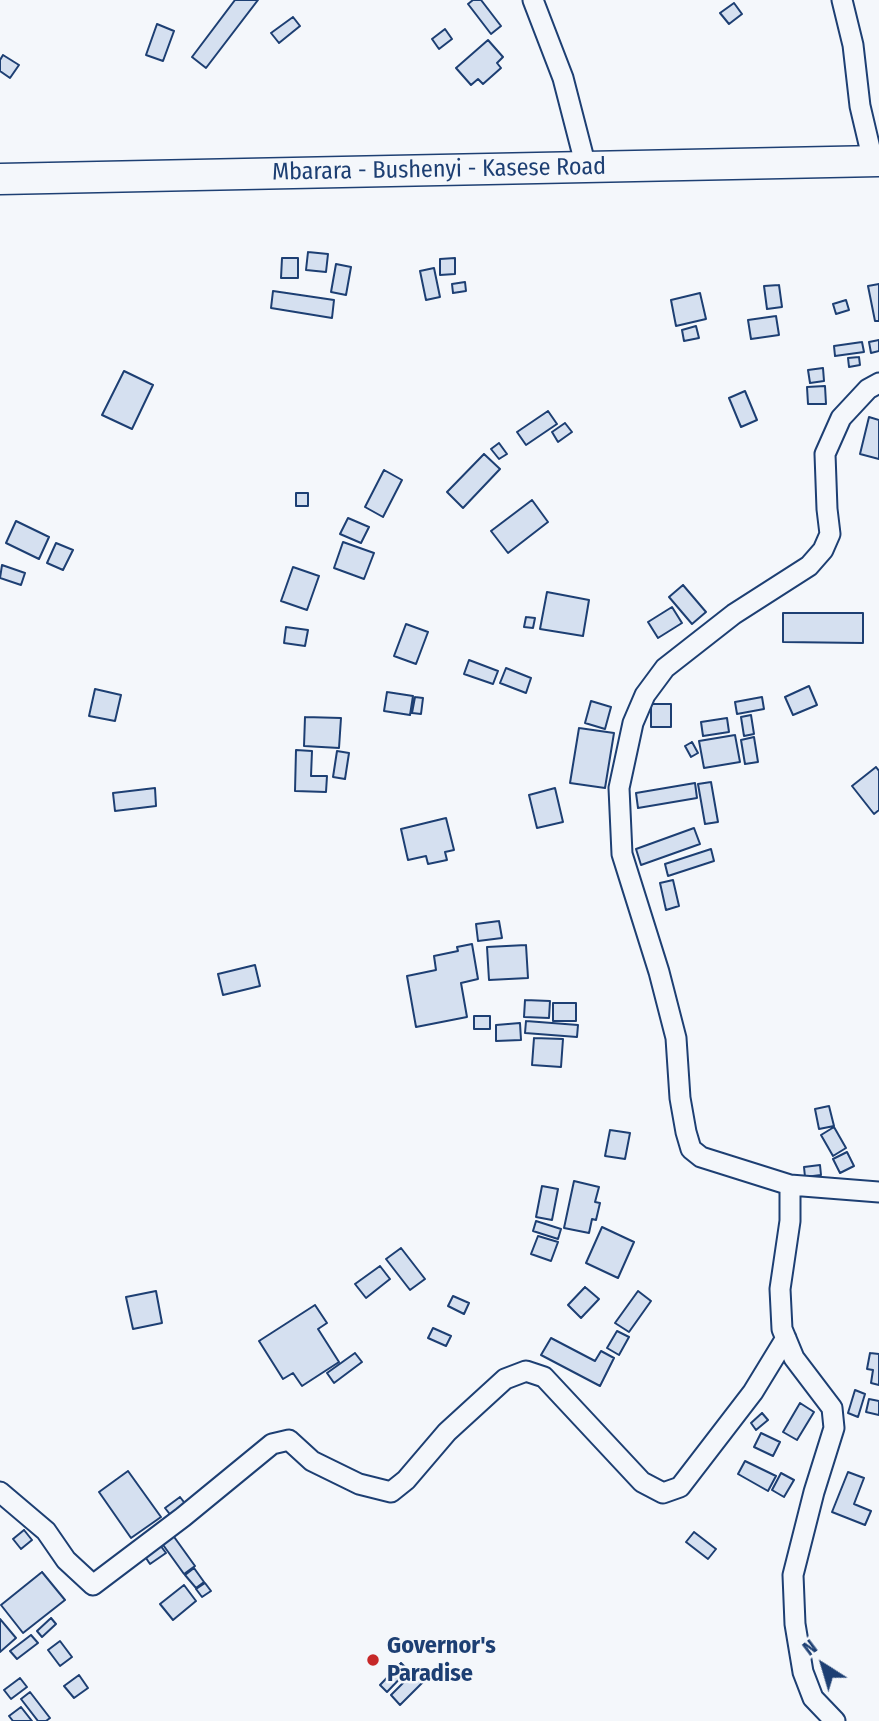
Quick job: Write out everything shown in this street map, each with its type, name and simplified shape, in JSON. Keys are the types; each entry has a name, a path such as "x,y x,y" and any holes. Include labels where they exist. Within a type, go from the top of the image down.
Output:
{"main road":[{"name":"Mbarara - Bushenyi - Kasese Road","path":"0,179 876,161"}],"street":[{"path":"533,0 563,78 586,167"},
{"path":"842,0 853,45 860,106 876,161"},
{"path":"879,383 868,389 841,418 825,454 830,534 823,550 809,566 734,614 665,668 645,695 633,723 620,788 622,854 676,1038 680,1098 691,1149 701,1157 790,1185 879,1192"},
{"path":"790,1185 790,1221 780,1289 782,1329 794,1358 832,1408 834,1428 793,1575 795,1624 803,1672 813,1698 835,1721"},
{"path":"0,1492 46,1531 66,1560 93,1585 183,1517 272,1444 289,1440 312,1461 359,1484 391,1492 406,1480 447,1432 505,1379 526,1371 544,1377 642,1482 663,1493 680,1487 753,1392 786,1338"}],"building":[{"path":"235,0 258,0 206,68 192,57"},
{"path":"473,0 481,0 501,26 491,34 468,4"},
{"path":"734,3 742,14 729,24 720,13"},
{"path":"293,17 300,26 279,43 271,33"},
{"path":"157,24 174,31 163,61 146,55"},
{"path":"445,29 452,39 439,49 432,39"},
{"path":"488,40 503,57 497,63 501,68 483,84 478,79 471,85 456,68"},
{"path":"3,55 19,65 10,78 0,71"},
{"path":"308,252 328,254 326,272 306,270"},
{"path":"282,258 298,258 298,278 281,278"},
{"path":"455,258 455,274 440,275 440,259"},
{"path":"336,264 351,267 346,295 331,292"},
{"path":"434,268 440,297 426,300 420,271"},
{"path":"465,282 466,291 453,293 452,284"},
{"path":"879,284 879,321 875,321 868,286"},
{"path":"779,285 782,307 767,309 764,286"},
{"path":"273,291 334,300 332,318 271,308"},
{"path":"700,293 706,319 676,326 671,300"},
{"path":"846,300 849,310 836,314 833,304"},
{"path":"776,316 779,335 751,339 748,320"},
{"path":"696,326 699,338 684,341 682,330"},
{"path":"879,340 879,351 871,353 869,342"},
{"path":"862,342 864,352 835,356 834,346"},
{"path":"859,357 860,365 849,367 848,358"},
{"path":"823,368 824,381 810,383 808,370"},
{"path":"124,371 153,385 132,429 102,415"},
{"path":"825,386 826,404 808,404 807,387"},
{"path":"745,391 757,420 741,427 729,398"},
{"path":"548,411 557,424 526,445 517,432"},
{"path":"869,417 879,420 879,459 860,454"},
{"path":"565,423 572,432 558,442 552,432"},
{"path":"499,443 507,454 499,459 491,449"},
{"path":"484,454 500,469 463,508 447,492"},
{"path":"384,470 402,480 383,517 365,507"},
{"path":"296,493 308,493 308,506 296,506"},
{"path":"532,500 548,522 508,553 491,531"},
{"path":"348,518 369,527 361,543 340,534"},
{"path":"16,521 49,537 39,559 6,543"},
{"path":"343,542 374,553 364,579 334,568"},
{"path":"56,543 73,550 63,570 47,563"},
{"path":"2,565 25,573 21,585 0,578"},
{"path":"293,567 319,576 307,610 281,601"},
{"path":"683,585 706,612 692,624 669,597"},
{"path":"547,592 589,600 583,636 540,629"},
{"path":"672,607 682,623 658,638 648,622"},
{"path":"783,613 863,613 863,643 783,642"},
{"path":"526,617 535,618 533,628 524,627"},
{"path":"406,624 428,632 416,664 394,656"},
{"path":"286,627 308,630 305,646 284,643"},
{"path":"469,660 498,671 493,684 464,674"},
{"path":"506,668 531,678 526,693 500,683"},
{"path":"809,686 817,705 793,715 785,697"},
{"path":"95,689 121,695 115,721 89,716"},
{"path":"387,692 413,696 410,715 384,711"},
{"path":"415,697 423,698 421,714 412,713"},
{"path":"762,697 764,709 737,714 735,702"},
{"path":"591,701 611,707 605,729 585,723"},
{"path":"651,704 671,704 671,727 651,727"},
{"path":"751,715 754,734 744,736 741,717"},
{"path":"305,717 341,718 339,748 304,746"},
{"path":"727,718 729,732 703,736 701,722"},
{"path":"579,728 614,733 605,788 570,783"},
{"path":"735,735 740,762 704,768 699,741"},
{"path":"754,737 758,762 745,764 741,740"},
{"path":"692,742 698,753 691,757 685,746"},
{"path":"296,750 312,751 311,776 327,776 326,792 295,791"},
{"path":"337,751 349,753 345,779 333,777"},
{"path":"876,767 879,771 879,810 874,814 852,786"},
{"path":"711,782 718,822 705,824 698,784"},
{"path":"695,783 697,798 638,808 636,793"},
{"path":"155,788 156,806 115,811 113,793"},
{"path":"555,788 563,822 537,828 529,795"},
{"path":"446,818 454,850 445,852 447,860 428,864 426,856 408,860 401,829"},
{"path":"694,828 700,844 641,865 636,849"},
{"path":"711,849 714,861 668,876 665,864"},
{"path":"673,880 679,906 666,910 660,883"},
{"path":"499,921 502,938 478,941 476,924"},
{"path":"472,944 478,979 461,983 467,1017 416,1027 407,976 436,970 434,956 458,951 457,947"},
{"path":"526,945 528,978 489,980 487,947"},
{"path":"255,965 260,986 223,995 218,974"},
{"path":"525,1000 550,1001 549,1018 524,1017"},
{"path":"553,1003 576,1003 576,1021 553,1021"},
{"path":"474,1016 490,1016 490,1029 474,1029"},
{"path":"526,1021 578,1025 577,1037 525,1033"},
{"path":"520,1023 521,1040 496,1041 496,1025"},
{"path":"534,1038 563,1039 561,1067 532,1065"},
{"path":"829,1106 834,1126 819,1129 815,1109"},
{"path":"834,1127 846,1148 833,1156 821,1135"},
{"path":"610,1130 630,1133 625,1159 605,1156"},
{"path":"847,1152 854,1166 840,1173 833,1159"},
{"path":"820,1165 821,1175 805,1177 804,1167"},
{"path":"574,1181 599,1187 595,1202 600,1203 589,1233 564,1228"},
{"path":"542,1186 558,1189 552,1220 536,1217"},
{"path":"536,1221 561,1229 558,1239 533,1231"},
{"path":"602,1227 634,1242 618,1278 586,1263"},
{"path":"538,1236 558,1242 551,1261 531,1254"},
{"path":"401,1248 425,1279 410,1290 386,1259"},
{"path":"380,1266 390,1279 366,1298 355,1284"},
{"path":"585,1287 599,1299 581,1318 568,1305"},
{"path":"156,1291 162,1323 133,1329 126,1297"},
{"path":"638,1291 651,1301 629,1332 615,1323"},
{"path":"453,1296 469,1303 464,1314 448,1306"},
{"path":"315,1305 327,1323 318,1329 339,1362 302,1386 293,1373 283,1379 259,1341"},
{"path":"433,1328 451,1336 446,1346 428,1338"},
{"path":"617,1331 629,1337 619,1355 607,1348"},
{"path":"551,1338 595,1361 601,1351 614,1358 600,1386 541,1355"},
{"path":"355,1353 362,1362 334,1383 327,1373"},
{"path":"870,1353 879,1354 879,1385 871,1383 873,1370 867,1369"},
{"path":"855,1390 865,1394 858,1417 848,1413"},
{"path":"869,1399 879,1401 879,1415 866,1412"},
{"path":"800,1403 814,1412 797,1440 783,1432"},
{"path":"762,1413 768,1420 756,1430 751,1423"},
{"path":"761,1433 780,1442 773,1456 754,1447"},
{"path":"745,1461 776,1476 768,1491 738,1474"},
{"path":"128,1471 161,1517 131,1538 99,1492"},
{"path":"848,1472 864,1478 854,1504 871,1511 865,1525 832,1512"},
{"path":"781,1473 794,1480 784,1497 772,1490"},
{"path":"180,1497 187,1506 172,1517 165,1508"},
{"path":"24,1530 32,1540 21,1549 13,1539"},
{"path":"694,1532 716,1549 708,1559 686,1542"},
{"path":"172,1534 195,1566 184,1574 161,1542"},
{"path":"157,1541 166,1553 150,1564 142,1552"},
{"path":"194,1568 204,1582 196,1588 185,1575"},
{"path":"42,1572 65,1600 23,1633 1,1605"},
{"path":"205,1583 211,1591 202,1597 196,1589"},
{"path":"184,1585 196,1601 173,1620 160,1604"},
{"path":"51,1618 56,1624 42,1637 37,1631"},
{"path":"0,1619 16,1638 0,1652"},
{"path":"31,1635 38,1643 17,1659 10,1651"},
{"path":"60,1641 72,1657 60,1666 48,1650"},
{"path":"401,1663 408,1670 387,1692 380,1685"},
{"path":"414,1672 423,1682 400,1705 391,1695"},
{"path":"79,1675 88,1688 74,1698 64,1686"},
{"path":"20,1678 27,1687 11,1699 4,1690"},
{"path":"30,1692 50,1718 46,1721 38,1721 21,1699"},
{"path":"21,1707 32,1721 13,1721 9,1716"}],"place":[{"name":"Governor's Paradise","path":"373,1660"}]}
